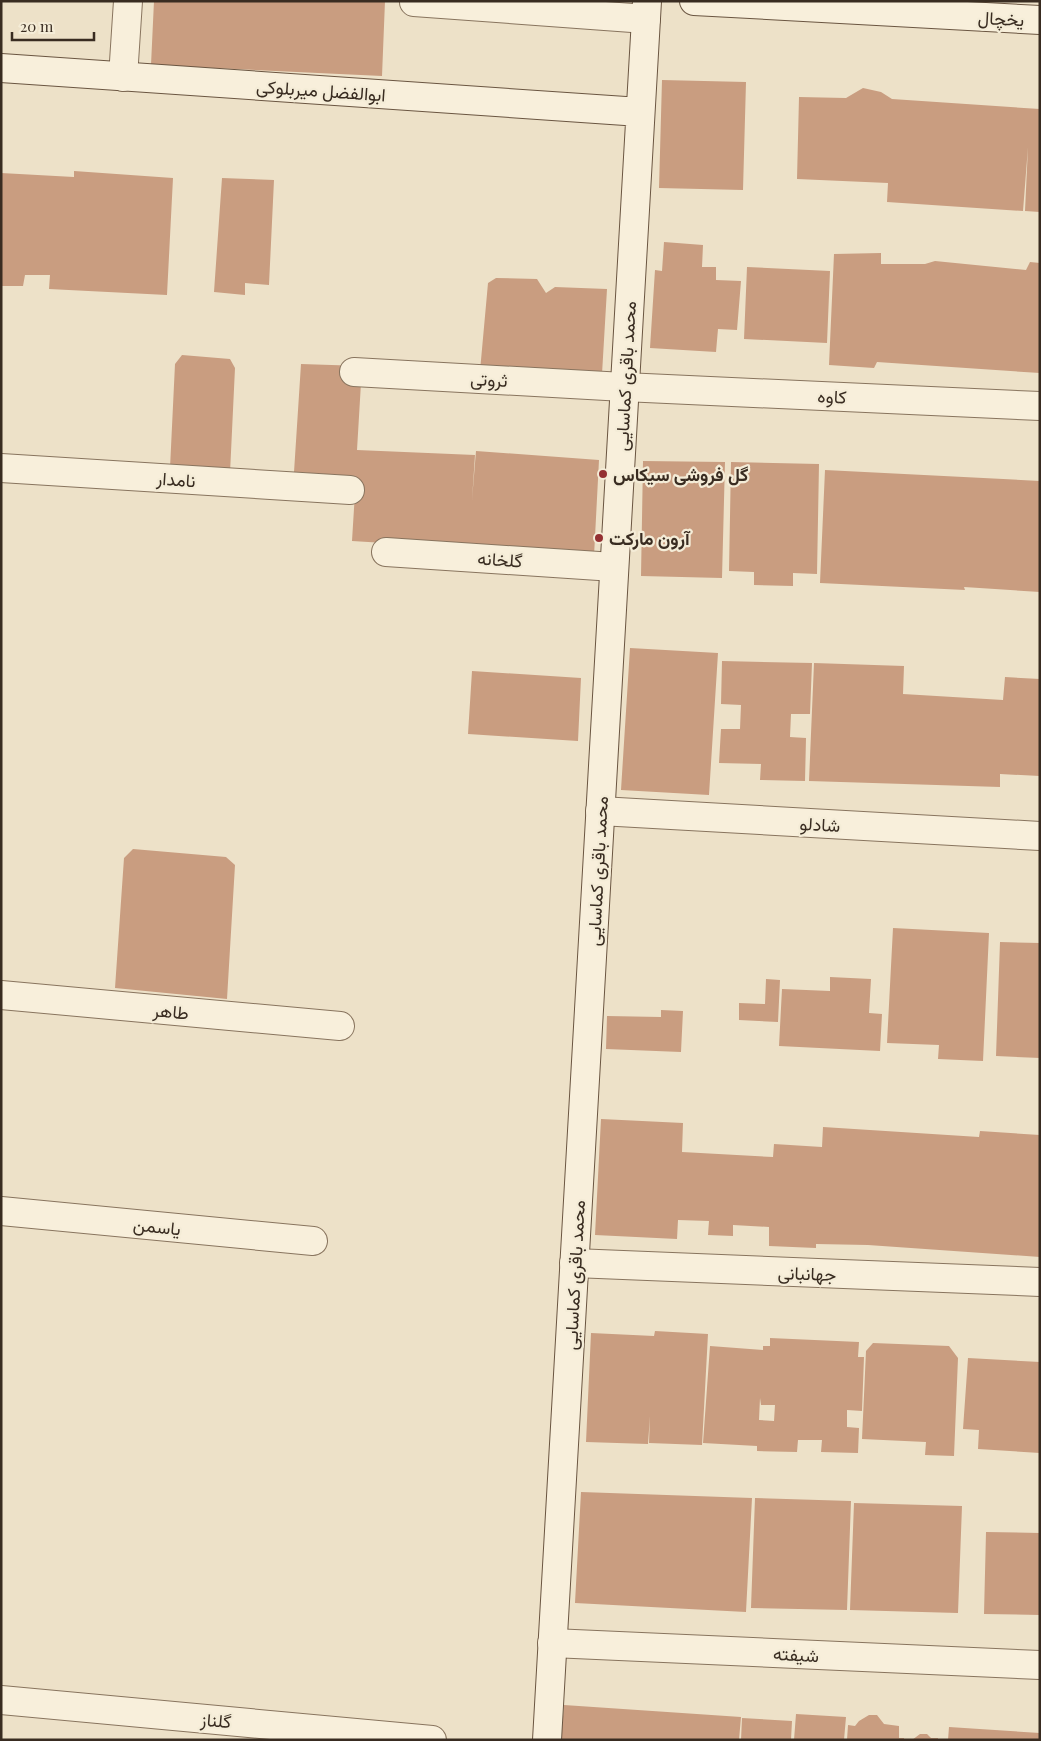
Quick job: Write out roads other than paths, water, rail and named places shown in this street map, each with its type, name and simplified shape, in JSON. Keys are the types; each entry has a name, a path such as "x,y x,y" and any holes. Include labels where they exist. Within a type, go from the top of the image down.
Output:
{"street":[{"path":"123,77 128,1"},
{"name":"یخچال","path":"694,1 1040,20"},
{"path":"414,2 646,10"},
{"name":"محمد باقری کماسایی","path":"547,1740 646,10"},
{"name":"ابوالفضل میربلوکی","path":"1,68 640,112"},
{"name":"ثروتی","path":"354,372 624,387"},
{"name":"کاوه","path":"624,387 1040,406"},
{"name":"نامدار","path":"1,468 350,490"},
{"name":"گلخانه","path":"386,552 614,567"},
{"name":"شادلو","path":"600,811 1040,836"},
{"name":"طاهر","path":"1,995 340,1026"},
{"name":"یاسمن","path":"1,1211 313,1241"},
{"name":"جهانبانی","path":"574,1263 1040,1282"},
{"name":"شیفته","path":"552,1643 1040,1665"},
{"name":"گلناز","path":"1,1700 432,1740"}],"place":[{"name":"گل فروشی سیکاس","path":"603,474"},
{"name":"آرون مارکت","path":"599,538"}]}
